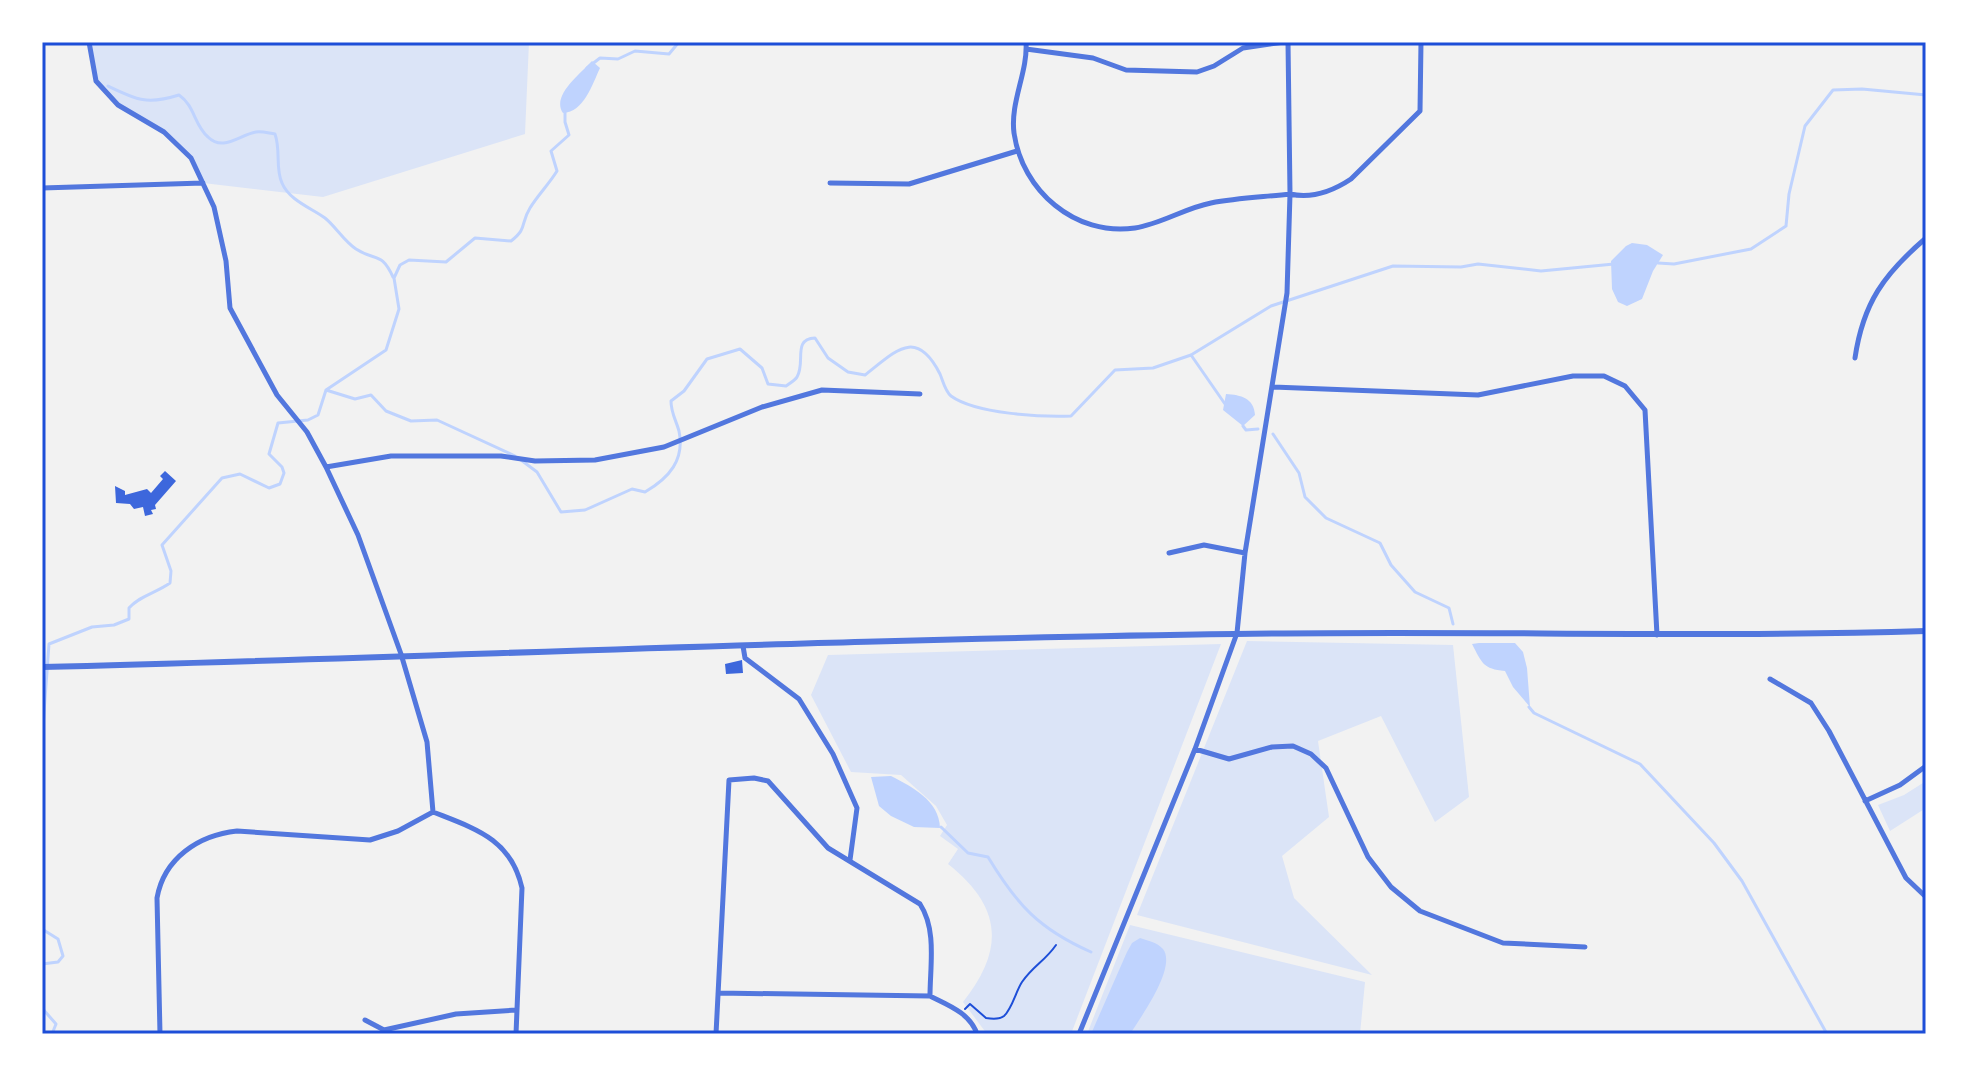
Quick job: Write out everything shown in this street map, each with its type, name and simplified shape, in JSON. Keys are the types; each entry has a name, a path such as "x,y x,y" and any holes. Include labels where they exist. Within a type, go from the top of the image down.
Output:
{"street":[{"path":"89,42 96,81 118,105 164,132 191,158 214,207 223,247 230,308 277,395 307,432 358,535 401,654 427,742 433,812"},
{"path":"1079,1034 1195,749 1237,633 1245,553 1287,293 1290,194 1286,42 1243,48 1214,66 1197,72 1126,70 1093,58 1026,46 1013,121 1017,151 1033,184 1076,219 1110,228 1136,228 1209,204 1290,194 1300,196 1326,192 1351,179 1396,132 1416,117 1422,101 1421,42"},
{"path":"830,183 909,184 1017,151"},
{"path":"42,188 203,183"},
{"path":"1855,358 1858,334 1869,303 1884,279 1926,238"},
{"path":"1273,387 1478,395 1573,376 1604,376 1625,386 1645,410 1657,635"},
{"path":"326,467 391,456 595,460 664,447 762,407 822,390 920,394"},
{"path":"1169,553 1204,545 1245,553"},
{"path":"43,667 401,654 1237,633 1657,635 1926,631"},
{"path":"743,646 745,658 799,699 833,754 857,808 850,860"},
{"path":"1770,679 1811,703 1829,731 1906,878 1926,897"},
{"path":"1195,749 1229,759 1272,747 1293,746 1311,754 1326,768 1368,857 1391,887 1420,911 1503,943 1585,947"},
{"path":"1865,801 1900,785 1926,766"},
{"path":"716,1034 729,780 754,778 768,781 828,848 920,904 927,914 931,933 930,996"},
{"path":"160,1034 157,898 160,883 183,852 216,833 237,831 370,840 398,831 433,812 475,828 498,843 513,859 522,888 516,1034"},
{"path":"718,993 930,996 961,1013 974,1025 977,1034"},
{"path":"365,1020 384,1030 456,1014 516,1010"}],"path":[{"path":"961,1013 970,1004 986,1018 1001,1018 1034,965 1048,958 1056,945"}],"shaded area":[{"path":"89,42 529,42 525,134 323,197 203,183 191,158 164,132 118,105 96,81"},
{"path":"1247,641 1453,645 1469,797 1435,822 1381,716 1318,741 1329,817 1282,856 1294,898 1372,975 1137,915"},
{"path":"1221,644 1071,1034 987,1034 963,1002 986,964 991,946 992,928 987,912 966,880 948,864 958,849 940,836 947,825 936,806 901,775 851,772 811,695 828,655"},
{"path":"1926,781 1926,808 1890,831 1878,805 1904,795"},
{"path":"1130,925 1365,982 1360,1034 1087,1034"}],"water":[{"path":"592,61 600,68 590,89 577,108 563,113 560,106 564,93"},
{"path":"1632,243 1647,245 1663,255 1642,299 1627,306 1618,302 1612,289 1611,261"},
{"path":"1226,394 1242,397 1252,405 1255,415 1243,426 1223,410"},
{"path":"1515,643 1523,652 1530,707 1513,687 1505,671 1492,669 1481,660 1472,644"},
{"path":"891,776 930,802 940,828 914,827 891,816 879,806 871,777"},
{"path":"1140,938 1161,947 1166,957 1156,992 1130,1034 1091,1034 1127,952 1132,943"}],"building":[{"path":"165,471 176,481 155,505 156,509 151,510 153,514 145,516 143,507 134,509 130,504 116,503 115,486 125,491 125,495 147,489 151,493 163,479 160,476"},
{"path":"742,660 743,673 726,674 725,664"}],"waterway":[{"path":"587,68 600,58 618,59 635,51 669,54 679,42"},
{"path":"108,86 142,100 179,95 203,132 219,143 256,132 275,134 279,171 285,189 325,218 356,249 385,263 393,277"},
{"path":"1658,263 1674,264 1751,249 1786,226 1789,194 1805,126 1833,90 1862,89 1926,95"},
{"path":"42,740 49,644 92,627 114,625 129,619 129,608 133,604 170,583 171,571 162,545 222,478 240,474 269,488 280,484 284,473 282,467 269,454 278,423 308,420 318,415 326,390 386,350 399,309 394,278 400,265 409,260 446,262 475,238 511,241 516,237 530,208 557,171 551,151 569,135 565,110"},
{"path":"521,460 537,472 561,512 585,510 632,489 645,492 668,474 680,451 679,431 671,401 684,391 707,359 740,349 762,368 768,384 786,386 797,377 802,347 808,339 815,338 828,358 848,372 865,375 896,352 914,347 931,360 949,394 962,402 992,411 1071,416 1115,370 1153,368 1191,355 1271,306 1393,266 1461,267 1478,264 1541,271 1614,264"},
{"path":"1191,355 1225,404"},
{"path":"326,390 355,399 371,395 386,411 411,421 437,420 515,456"},
{"path":"1243,426 1246,430 1258,429"},
{"path":"1273,434 1299,473 1305,497 1326,518 1380,543 1391,565 1415,592 1449,608 1453,624"},
{"path":"1529,707 1534,713 1640,764 1714,843 1742,881 1827,1034"},
{"path":"941,827 968,853 988,857 1009,889 1031,914 1057,934 1091,952"},
{"path":"42,865 42,870"},
{"path":"42,929 58,939 63,956 58,962 42,964"},
{"path":"42,1008 56,1024 52,1034"}]}
